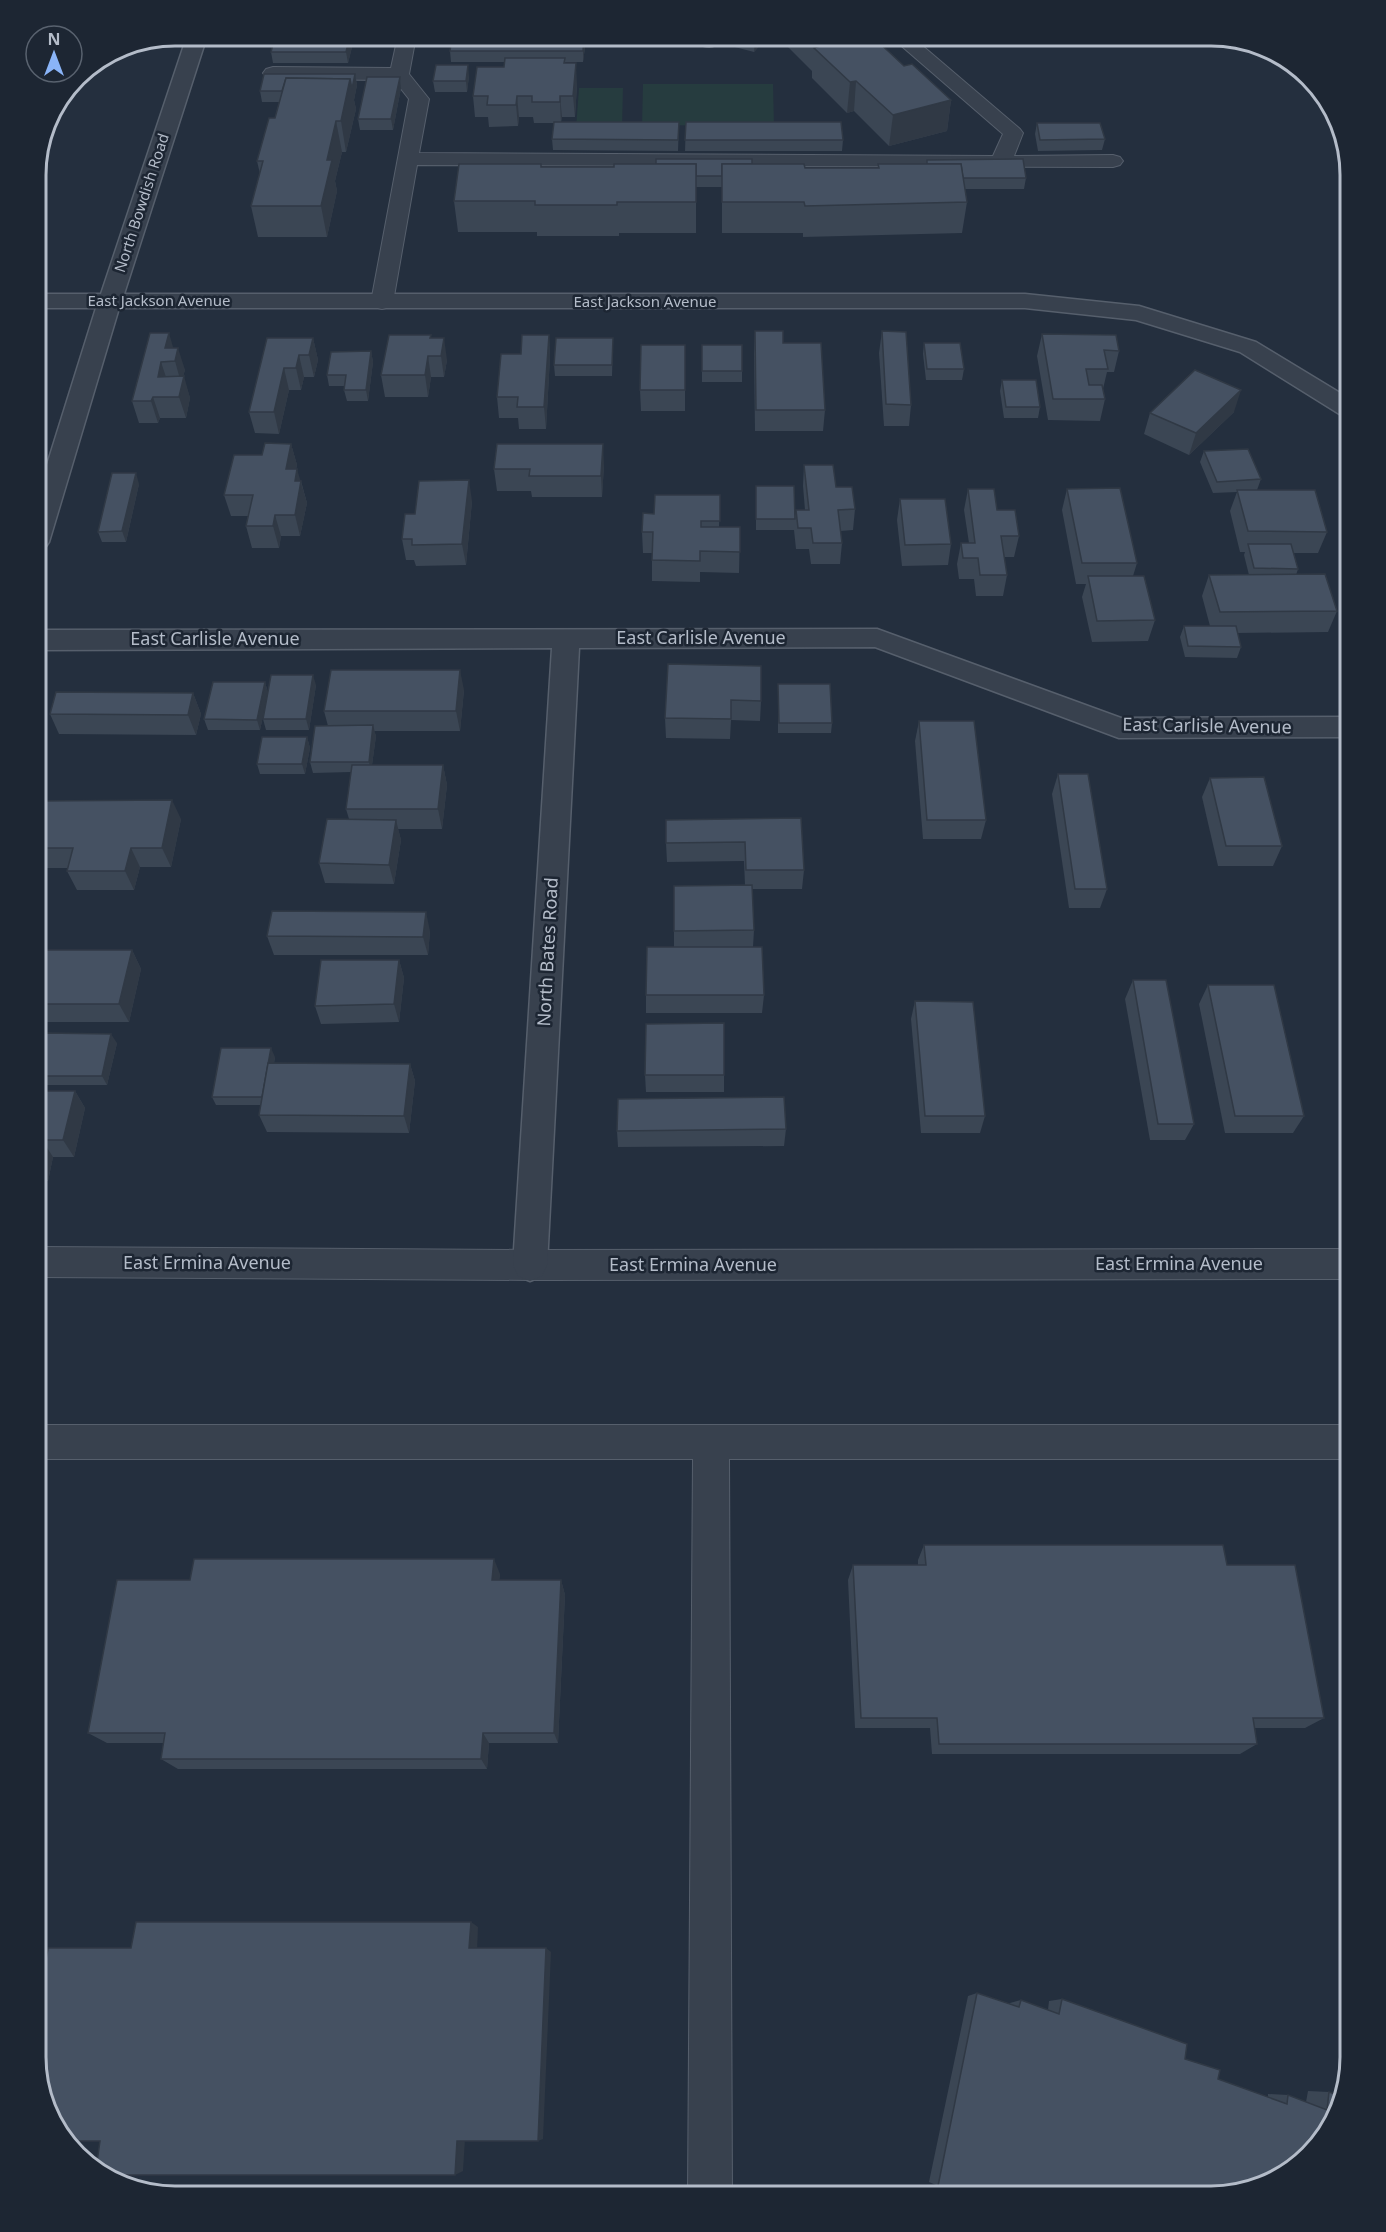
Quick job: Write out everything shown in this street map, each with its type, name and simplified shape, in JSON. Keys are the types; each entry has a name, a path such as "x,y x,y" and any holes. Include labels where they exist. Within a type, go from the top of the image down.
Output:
{"street":[{"name":"North Bowdish Road","path":"47,507 110,301 193,47"},
{"name":"East Jackson Avenue","path":"47,301 1025,301 1139,313 1248,347 1340,404"},
{"name":"East Carlisle Avenue","path":"47,640 877,638 1119,728 1340,727"},
{"name":"North Bates Road","path":"530,1265 566,639"}],"lane":[{"path":"399,74 405,47"},
{"path":"912,47 1013,133 1001,162"},
{"path":"273,73 399,74"},
{"path":"382,302 419,99 399,74"},
{"path":"409,159 1113,161"},
{"name":"East Ermina Avenue","path":"46,1262 530,1265 1340,1264"},
{"path":"46,1442 1340,1442"},
{"path":"710,2186 711,1442"}],"green space":[{"path":"643,84 773,84 774,126 642,125"},
{"path":"579,88 623,88 622,128 576,128"}],"building":[{"path":"272,47 347,47 346,52 271,52"},
{"path":"451,47 583,47 583,51 450,51"},
{"path":"884,47 904,66 912,64 951,100 893,115 856,81 850,82 814,48"},
{"path":"505,58 565,58 564,63 576,63 573,96 560,96 560,102 532,102 532,96 517,96 516,105 487,105 488,96 473,96 477,67 504,67"},
{"path":"436,65 468,65 466,81 433,81"},
{"path":"264,74 355,74 352,89 350,79 286,78 282,91 260,91"},
{"path":"367,77 400,77 391,119 358,119"},
{"path":"286,78 350,79 341,121 336,121 327,160 332,160 321,206 251,206 263,161 257,161 269,118 275,118"},
{"path":"554,122 679,122 678,140 552,139"},
{"path":"686,122 841,122 843,140 685,140"},
{"path":"1037,123 1100,123 1105,139 1040,140"},
{"path":"656,159 752,159 752,164 722,164 722,176 696,176 696,164 656,164"},
{"path":"1023,159 1026,178 963,178 961,164 927,164 927,160"},
{"path":"459,164 614,167 614,164 696,164 696,202 535,205 535,201 454,201"},
{"path":"722,164 804,164 805,168 879,168 878,164 961,164 967,202 805,206 804,202 722,202"},
{"path":"755,331 783,331 783,343 821,343 825,410 756,410"},
{"path":"882,331 906,332 911,405 886,404"},
{"path":"150,333 169,333 165,348 178,348 175,361 161,362 158,377 184,376 179,397 153,397 151,401 132,401"},
{"path":"1042,334 1116,335 1119,351 1104,350 1108,369 1086,369 1089,385 1102,385 1105,399 1053,399"},
{"path":"389,335 431,335 430,338 444,338 441,356 428,356 425,375 381,375"},
{"path":"522,335 549,335 544,407 517,407 518,397 497,397 501,354 521,354"},
{"path":"267,338 313,338 309,355 299,355 296,368 284,368 274,412 249,412"},
{"path":"556,338 613,338 612,365 554,365"},
{"path":"924,343 960,343 964,369 927,369"},
{"path":"641,345 685,345 685,390 640,390"},
{"path":"702,345 742,345 742,371 702,371"},
{"path":"371,351 366,390 344,390 346,375 327,375 331,352"},
{"path":"1195,370 1241,390 1196,433 1150,413"},
{"path":"1002,380 1036,380 1040,407 1006,407"},
{"path":"265,443 291,444 286,469 297,469 295,481 301,481 295,515 275,515 273,526 246,526 253,495 224,495 234,455 262,455"},
{"path":"497,444 603,444 601,476 529,476 530,469 494,469"},
{"path":"1248,449 1261,479 1217,482 1204,451"},
{"path":"804,465 833,465 836,487 852,487 855,509 838,510 842,543 813,543 811,528 798,528 796,510 809,510"},
{"path":"112,473 136,473 122,531 98,532"},
{"path":"469,480 462,544 412,545 412,539 402,539 405,514 415,514 419,481"},
{"path":"756,486 794,486 795,519 756,519"},
{"path":"1120,488 1137,563 1082,563 1067,489"},
{"path":"968,489 994,489 997,510 1015,510 1019,536 1001,536 1007,575 980,575 978,558 963,558 961,543 975,543"},
{"path":"1237,490 1315,490 1327,532 1248,531"},
{"path":"655,495 720,495 720,521 701,521 701,527 740,527 740,552 700,551 700,561 652,560 653,532 642,532 643,513 654,514"},
{"path":"900,499 945,499 951,544 905,545"},
{"path":"1248,544 1291,544 1298,569 1254,568"},
{"path":"1325,574 1337,611 1220,612 1209,575"},
{"path":"1088,576 1144,576 1155,620 1097,621"},
{"path":"1184,626 1236,626 1241,647 1188,646"},
{"path":"668,664 761,666 761,701 731,700 731,719 665,718"},
{"path":"331,670 460,670 456,711 324,711"},
{"path":"271,675 313,675 306,719 263,719"},
{"path":"213,682 265,682 257,720 204,719"},
{"path":"778,684 830,684 832,723 779,723"},
{"path":"56,692 193,693 188,715 50,714"},
{"path":"919,721 974,721 986,820 927,820"},
{"path":"373,725 369,762 310,762 315,726"},
{"path":"262,737 307,737 302,764 257,764"},
{"path":"352,765 443,765 438,809 346,809"},
{"path":"1058,774 1088,774 1107,889 1075,889"},
{"path":"1264,777 1282,846 1226,846 1210,778"},
{"path":"172,800 162,848 131,848 125,871 67,871 73,848 47,848 47,801"},
{"path":"801,818 804,870 746,870 745,842 666,843 666,820"},
{"path":"327,819 396,820 389,865 319,863"},
{"path":"752,885 754,930 674,931 674,886"},
{"path":"272,911 426,912 423,937 267,936"},
{"path":"647,947 762,947 764,995 646,995"},
{"path":"47,950 132,950 119,1004 47,1004"},
{"path":"321,960 399,960 394,1004 315,1006"},
{"path":"1133,980 1166,980 1194,1124 1158,1124"},
{"path":"1208,985 1274,985 1304,1116 1235,1116"},
{"path":"915,1001 973,1002 985,1116 925,1116"},
{"path":"724,1023 724,1075 645,1075 646,1024"},
{"path":"47,1033 111,1034 102,1076 47,1076"},
{"path":"221,1048 271,1048 262,1097 212,1097"},
{"path":"268,1063 410,1064 404,1116 259,1115"},
{"path":"47,1091 75,1091 63,1140 46,1140"},
{"path":"784,1097 786,1129 617,1131 618,1099"},
{"path":"924,1545 1223,1545 1227,1565 1295,1565 1324,1718 1253,1718 1257,1744 939,1744 937,1718 861,1718 853,1565 926,1565"},
{"path":"194,1559 494,1559 492,1580 561,1580 554,1733 483,1733 481,1759 161,1759 165,1733 88,1733 117,1580 190,1580"},
{"path":"136,1922 471,1922 469,1948 546,1948 538,2141 457,2141 455,2175 125,2175 119,2172 98,2158 100,2141 79,2141 68,2128 53,2098 46,2056 46,1959 48,1948 131,1948"},
{"path":"977,1993 1019,2007 1021,2000 1059,2014 1062,1999 1187,2044 1185,2059 1220,2070 1218,2079 1287,2104 1288,2095 1327,2110 1329,2092 1334,2094 1333,2098 1326,2113 1318,2128 1295,2153 1282,2164 1244,2181 1210,2186 938,2186"}]}
